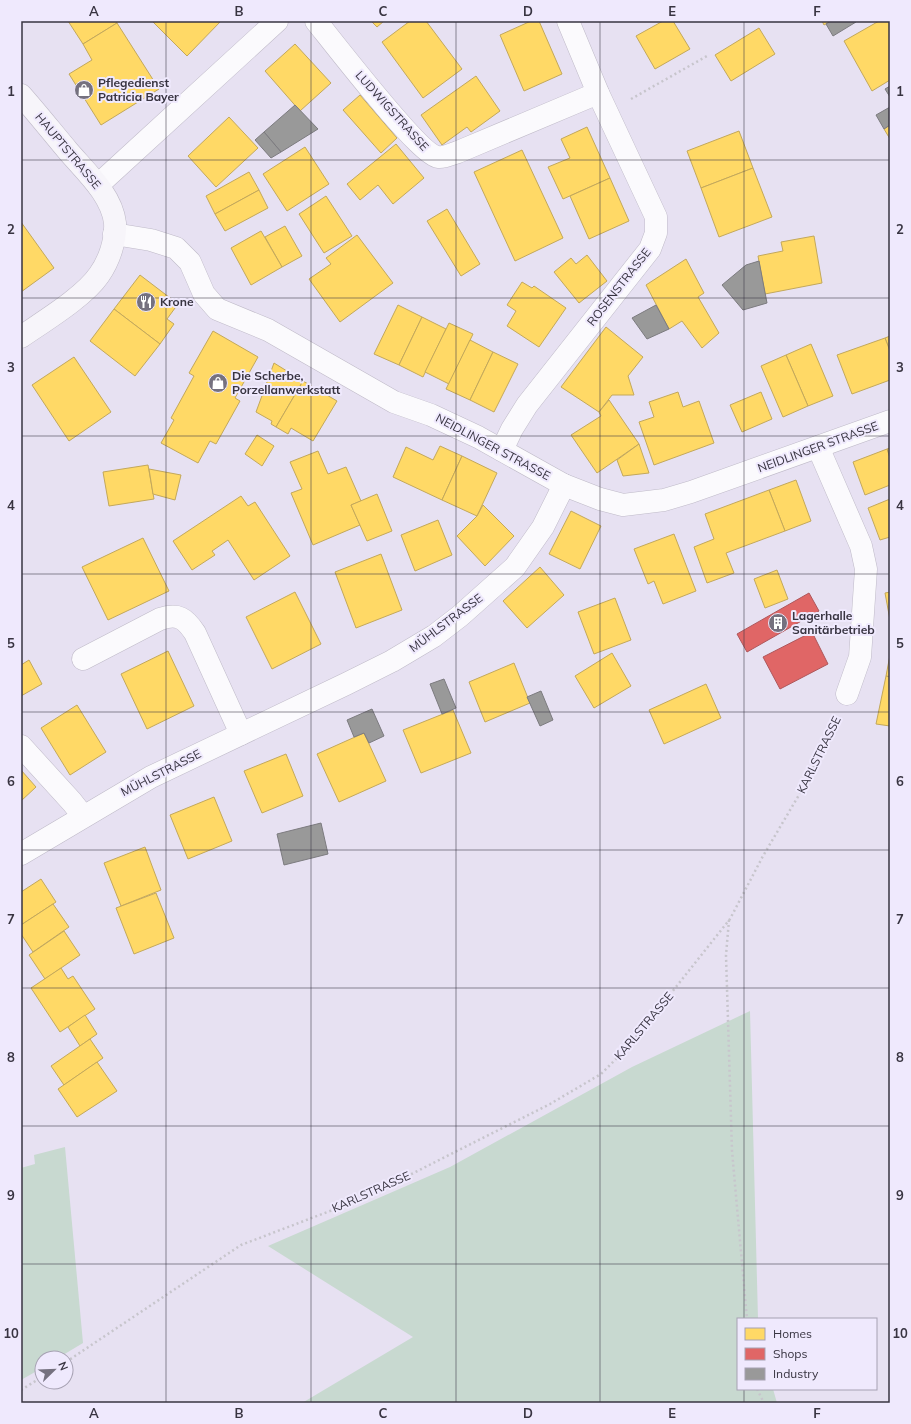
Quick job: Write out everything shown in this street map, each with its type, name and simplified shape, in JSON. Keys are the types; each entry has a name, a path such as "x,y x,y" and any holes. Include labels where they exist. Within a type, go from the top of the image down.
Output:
{"main road":[{"name":"HAUPTSTRASSE","path":"21,95 98,185 110,207 115,223 108,258 99,276 80,294 21,337"}],"street":[{"path":"98,185 277,21"},
{"name":"LUDWIGSTRASSE","path":"316,21 359,75 415,140 429,153 437,157 458,152 598,92"},
{"name":"ROSENSTRASSE","path":"502,450 512,429 527,405 654,241 657,225 656,217 598,92 568,21"},
{"name":"NEIDLINGER STRASSE","path":"114,234 151,240 176,248 190,262 204,294 217,309 249,321 295,343 321,360 394,402 431,415 502,450 564,485 600,499 623,505 642,504 691,492 890,421"},
{"path":"818,446 861,546 866,569 860,657 847,694"},
{"name":"MÜHLSTRASSE","path":"21,854 150,777 392,661 429,639 460,616 515,567 543,526 564,485"},
{"path":"83,659 160,619 170,616 181,618 189,624 195,633 242,734"},
{"path":"21,746 83,816"}],"path":[{"path":"608,112 708,56"},
{"name":"KARLSTRASSE","path":"74,1357 241,1245 364,1198 550,1104 601,1074 629,1046 730,919 763,856 806,783 847,694"},
{"path":"730,919 726,955 732,1151 747,1318"},
{"path":"21,1390 34,1382"},
{"path":"758,1390 764,1403"}],"shaded area":[{"path":"750,1011 758,1318 737,1318 737,1390 773,1390 777,1403 302,1403 413,1337 268,1246 450,1167 632,1067"},
{"path":"65,1147 83,1343 71,1350 34,1350 34,1373 21,1380 21,1168 35,1164 34,1155"}],"building: Homes":[{"path":"68,21 116,21 117,23 83,44"},
{"path":"152,21 221,21 187,56"},
{"path":"371,21 384,21 377,27"},
{"path":"410,21 426,21 462,69 423,98 382,42"},
{"path":"531,21 539,21 562,74 524,91 500,35"},
{"path":"663,21 673,21 690,49 655,69 636,36"},
{"path":"822,21 831,21 824,25"},
{"path":"879,21 890,21 890,80 872,91 844,41"},
{"path":"117,23 159,89 101,125 69,74 92,60 83,44"},
{"path":"759,28 775,54 731,81 715,55"},
{"path":"295,44 331,83 300,111 265,71"},
{"path":"476,76 500,111 471,132 467,127 442,145 421,115"},
{"path":"360,95 397,138 381,153 343,110"},
{"path":"229,117 258,148 216,187 188,156"},
{"path":"890,125 890,139 884,129"},
{"path":"587,127 610,178 563,199 548,167 570,158 561,139"},
{"path":"739,131 753,168 701,188 687,151"},
{"path":"396,144 424,178 393,204 378,185 360,200 347,184"},
{"path":"305,147 329,184 287,211 263,174"},
{"path":"522,150 563,238 515,261 474,172"},
{"path":"753,168 772,217 719,237 701,188"},
{"path":"249,172 259,190 215,214 206,196"},
{"path":"610,178 629,221 589,239 570,196"},
{"path":"259,190 268,208 225,231 215,214"},
{"path":"326,196 352,236 324,253 299,214"},
{"path":"447,209 480,264 461,276 427,221"},
{"path":"21,222 54,268 21,292"},
{"path":"285,226 302,256 282,267 265,237"},
{"path":"261,231 282,267 251,285 231,248"},
{"path":"357,235 393,283 340,322 309,279 331,264 326,258"},
{"path":"814,236 822,283 765,294 758,256 783,251 781,242"},
{"path":"587,255 607,281 579,303 554,272 571,258 576,264"},
{"path":"686,259 704,293 698,297 719,333 702,348 682,321 669,329 646,285"},
{"path":"140,275 178,304 167,319 174,324 160,344 114,309"},
{"path":"522,282 532,288 534,286 566,308 539,347 507,326 516,311 507,305"},
{"path":"398,305 422,317 399,365 374,354"},
{"path":"114,309 160,344 135,376 90,341"},
{"path":"422,317 446,329 423,377 399,365"},
{"path":"449,323 473,334 449,384 425,372"},
{"path":"606,327 643,357 628,376 634,395 612,395 599,412 561,387"},
{"path":"213,331 258,357 235,398 240,401 216,444 210,441 198,463 161,443 174,420 171,418 194,376 189,373"},
{"path":"890,336 890,351 885,338"},
{"path":"885,338 890,351 890,380 852,394 837,355"},
{"path":"470,340 493,352 470,400 446,389"},
{"path":"811,344 833,396 808,406 786,355"},
{"path":"493,352 518,364 494,412 470,400"},
{"path":"786,355 808,406 783,417 761,366"},
{"path":"74,357 111,412 69,441 32,385"},
{"path":"274,363 303,381 276,427 271,424 272,421 256,412"},
{"path":"303,381 337,401 313,441 291,428 288,434 276,427"},
{"path":"678,392 683,407 699,401 714,443 654,465 639,422 654,417 649,402"},
{"path":"761,392 772,419 742,432 730,405"},
{"path":"609,400 639,444 597,473 571,435 601,416 599,412"},
{"path":"257,435 274,446 262,466 245,454"},
{"path":"639,444 649,473 623,476 617,460"},
{"path":"440,446 462,456 442,500 393,477 406,447 433,460"},
{"path":"890,448 890,458 887,449"},
{"path":"887,449 890,458 890,485 865,495 853,462"},
{"path":"318,451 328,474 346,467 361,501 351,505 360,525 313,545 291,493 302,489 290,462"},
{"path":"462,456 497,473 477,516 442,500"},
{"path":"148,465 154,499 109,506 103,472"},
{"path":"149,469 181,475 175,500 153,494"},
{"path":"796,480 811,521 785,531 769,490"},
{"path":"769,490 785,531 726,553 734,573 707,583 694,547 714,539 705,514"},
{"path":"377,494 392,531 367,541 351,505"},
{"path":"241,496 248,506 255,502 290,556 254,580 228,540 212,551 215,555 192,570 173,541"},
{"path":"890,499 890,537 880,540 868,508"},
{"path":"483,505 514,536 485,566 457,536 477,516"},
{"path":"571,511 601,526 580,569 549,554"},
{"path":"438,520 452,555 415,571 401,535"},
{"path":"674,534 696,591 663,604 654,581 648,584 634,549"},
{"path":"143,538 169,591 108,620 82,567"},
{"path":"381,554 402,610 356,628 335,572"},
{"path":"540,567 564,595 527,628 503,601"},
{"path":"777,570 788,599 765,608 754,579"},
{"path":"295,592 321,644 272,669 246,617"},
{"path":"890,592 890,620 885,593"},
{"path":"615,598 631,640 594,654 578,612"},
{"path":"168,651 194,706 147,729 121,674"},
{"path":"612,653 631,686 594,708 575,676"},
{"path":"890,655 890,677 886,676"},
{"path":"29,660 42,684 21,696 21,665"},
{"path":"514,663 530,703 485,722 469,682"},
{"path":"886,676 890,677 890,726 876,724"},
{"path":"706,684 721,718 664,744 649,710"},
{"path":"77,705 106,752 70,775 41,728"},
{"path":"453,710 471,753 421,773 403,730"},
{"path":"364,733 386,781 339,802 317,754"},
{"path":"286,754 303,796 262,813 244,771"},
{"path":"21,770 36,787 21,801"},
{"path":"214,797 232,841 188,859 170,815"},
{"path":"145,847 161,890 121,906 104,863"},
{"path":"41,879 56,902 21,925 21,892"},
{"path":"156,893 174,938 134,954 116,908"},
{"path":"53,904 69,927 33,952 21,934 21,925"},
{"path":"64,931 80,955 45,979 29,955"},
{"path":"61,968 68,979 73,976 95,1009 60,1032 31,988"},
{"path":"85,1015 97,1034 80,1046 68,1027"},
{"path":"90,1039 103,1058 64,1085 51,1066"},
{"path":"97,1062 117,1091 77,1117 58,1089"}],"building: Shops":[{"name":"Lagerhalle Sanitärbetrieb","path":"809,593 819,611 747,652 737,634"},
{"path":"812,632 828,664 780,689 763,657"}],"building: Industry":[{"path":"831,21 856,22 833,36 826,24"},
{"path":"890,86 890,97 885,89"},
{"path":"295,105 318,129 281,152 264,132"},
{"path":"890,107 890,125 884,129 876,115"},
{"path":"264,132 281,152 271,158 255,140"},
{"path":"759,261 767,303 743,310 722,285 746,265"},
{"path":"656,305 669,329 647,339 632,318"},
{"path":"444,679 456,708 442,714 430,684"},
{"path":"541,691 553,720 540,726 527,697"},
{"path":"372,709 384,736 369,743 364,733 354,737 347,720"},
{"path":"321,823 328,854 284,865 277,834"}],"place":[{"name":"Pflegedienst Patricia Bayer","path":"84,90"},
{"name":"Krone","path":"146,302"},
{"name":"Die Scherbe, Porzellanwerkstatt","path":"218,383"},
{"name":"Lagerhalle Sanitärbetrieb","path":"778,623"}]}
